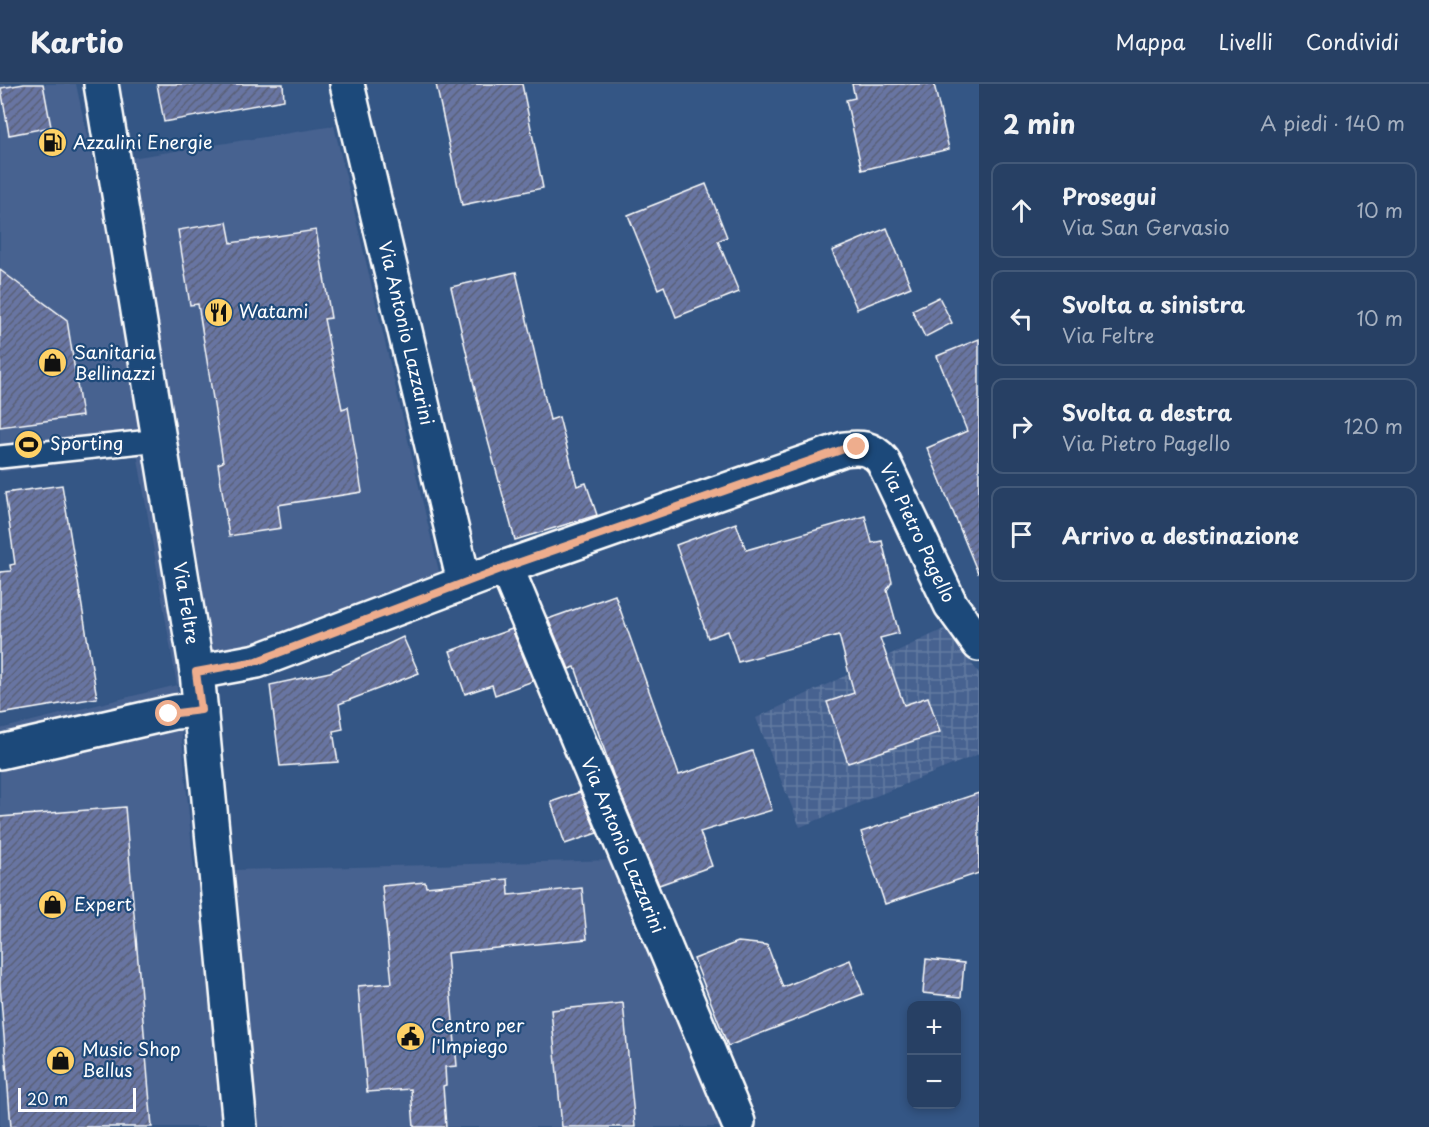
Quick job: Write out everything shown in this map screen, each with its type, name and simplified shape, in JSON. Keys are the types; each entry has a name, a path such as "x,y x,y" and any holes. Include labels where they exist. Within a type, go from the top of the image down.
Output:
{"street":[{"name":"Via Feltre","path":"102,84 196,672 240,1127"},
{"name":"Via Antonio Lazzarini","path":"347,84 464,582"},
{"name":"Via Pietro Pagello","path":"196,672 257,661 464,582 844,449 869,449 883,461 951,604 979,644"},
{"name":"Via Antonio Lazzarini","path":"506,567 738,1122"},
{"path":"0,752 175,712 201,710"}],"lane":[{"path":"0,457 160,440"}],"shaded area":[{"path":"0,84 76,84 93,164 334,126 441,580 177,685 137,453 0,472"},
{"path":"944,629 979,673 979,754 800,827 756,718"},
{"path":"177,685 194,871 620,860 730,1127 0,1127 0,729"}],"building":[{"path":"24,84 43,84 51,127 9,135 1,88"},
{"path":"157,84 283,84 284,100 164,122"},
{"path":"436,84 522,84 543,188 462,205"},
{"path":"852,84 934,84 949,149 862,170 846,100 855,98"},
{"path":"706,184 727,237 718,241 739,292 676,317 664,286 658,289 628,215"},
{"path":"227,222 231,243 316,230 331,318 324,319 342,409 348,407 362,492 278,505 281,528 229,536 218,464 223,462 198,304 190,305 178,230"},
{"path":"887,228 911,287 857,309 832,251"},
{"path":"0,270 67,320 82,416 0,427"},
{"path":"516,272 550,420 559,417 577,486 586,483 597,515 515,540 481,415 451,287"},
{"path":"939,297 952,323 925,337 912,310"},
{"path":"979,339 978,573 927,448 967,431 937,356"},
{"path":"62,485 97,698 0,714 0,572 11,571 10,565 15,564 5,493"},
{"path":"865,516 872,543 882,541 892,582 887,590 899,633 880,638 904,705 928,697 940,732 848,763 827,702 854,693 839,635 738,662 728,631 708,638 676,545 736,523 746,550"},
{"path":"615,595 679,775 752,751 772,810 700,832 712,866 659,885 615,780 575,667 569,669 548,619"},
{"path":"512,629 533,681 495,695 492,685 465,694 450,651"},
{"path":"403,637 419,673 339,704 343,729 333,731 338,762 280,766 270,685 330,672"},
{"path":"580,792 597,833 565,844 551,802"},
{"path":"979,793 979,873 885,904 861,832"},
{"path":"125,807 152,1127 11,1127 0,985 0,817"},
{"path":"508,879 509,895 582,888 587,939 447,953 457,1066 445,1067 446,1085 443,1086 446,1127 414,1127 411,1089 367,1092 358,986 392,983 382,886 425,882 426,887"},
{"path":"738,942 767,945 783,987 850,960 863,994 728,1046 694,959"},
{"path":"926,959 964,963 961,997 923,993"},
{"path":"623,1003 635,1127 562,1127 551,1010"}],"place":[{"name":"Azzalini Energie","path":"52,143"},
{"name":"Watami","path":"218,312"},
{"name":"Sanitaria Bellinazzi","path":"53,363"},
{"name":"Sporting","path":"29,444"},
{"name":"Expert","path":"53,905"},
{"name":"Centro per l'Impiego","path":"410,1036"},
{"name":"Music Shop Bellus","path":"61,1060"}],"route":[{"path":"169,714 201,710 196,672 242,666 257,661 506,567 844,449 857,447"}]}
